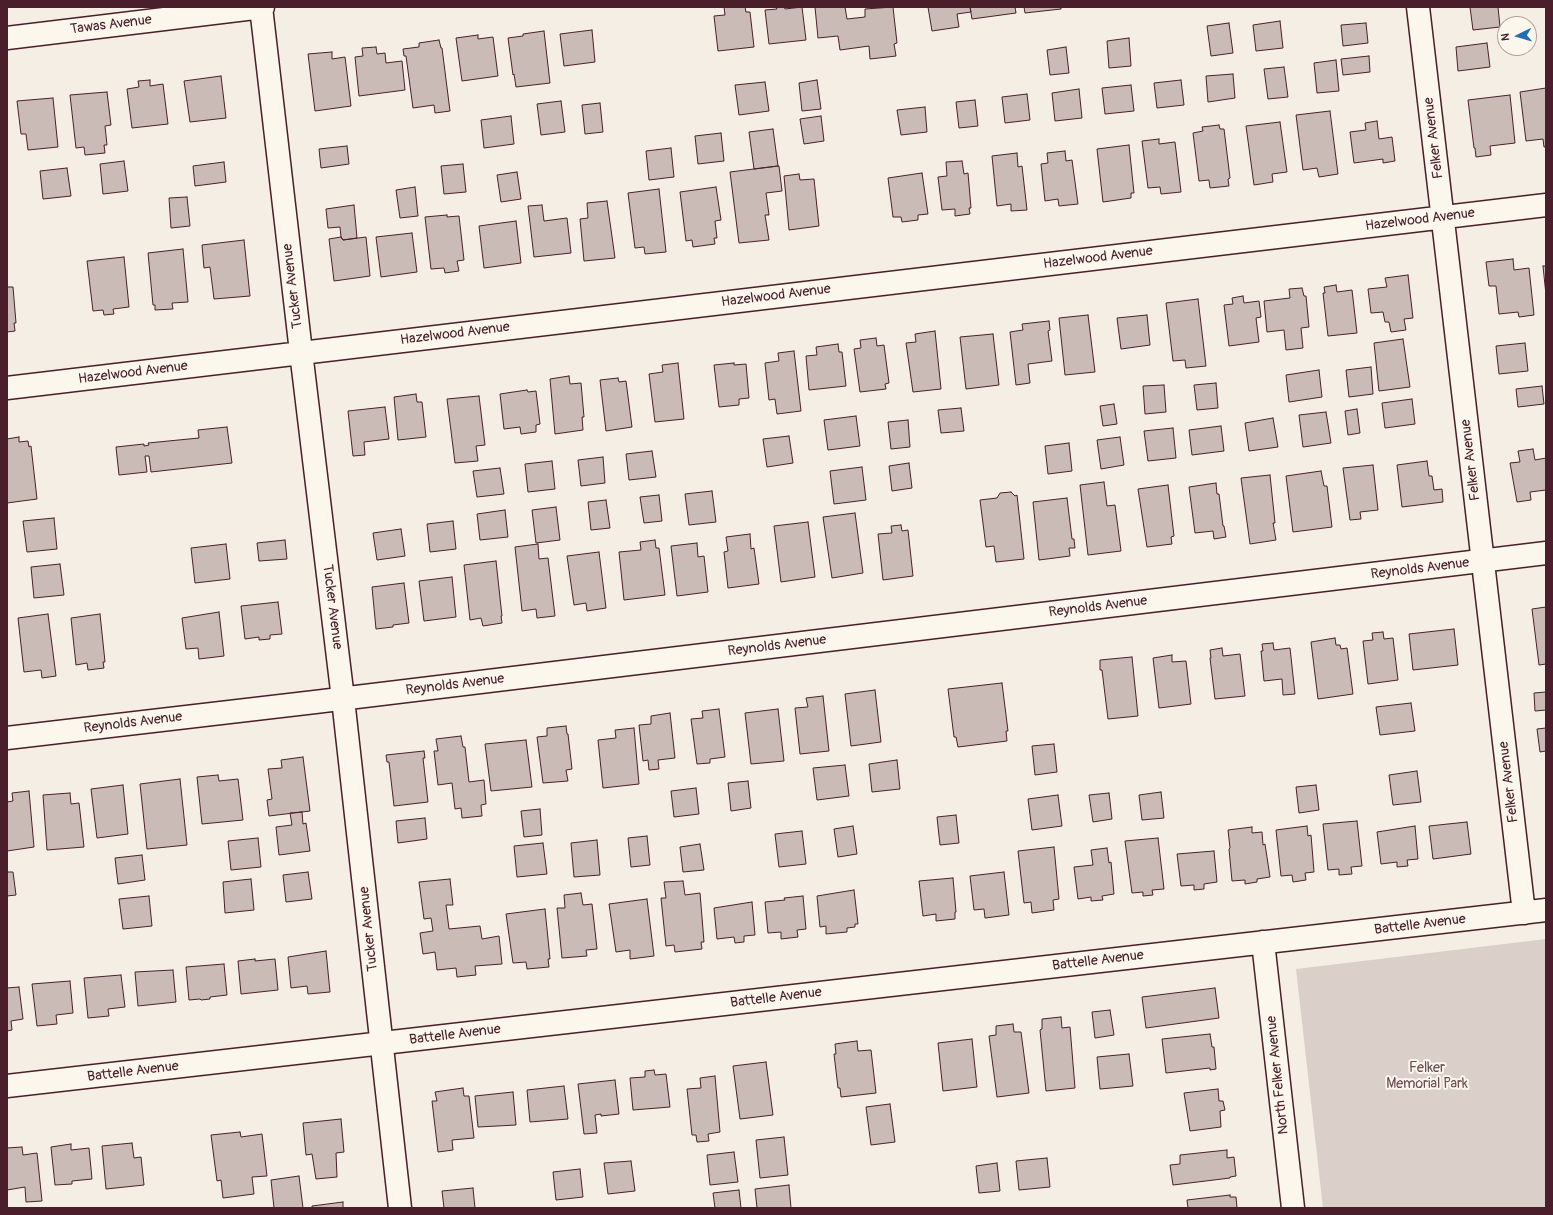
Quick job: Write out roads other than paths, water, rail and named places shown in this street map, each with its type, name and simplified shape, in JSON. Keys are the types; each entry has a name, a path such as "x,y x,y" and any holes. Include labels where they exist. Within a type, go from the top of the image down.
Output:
{"street":[{"name":"Tawas Avenue","path":"7,38 262,7"},
{"name":"Tucker Avenue","path":"262,7 301,352 344,699 400,1208"},
{"name":"Felker Avenue","path":"1418,7 1524,913"},
{"name":"Hazelwood Avenue","path":"7,388 1546,205"},
{"name":"Reynolds Avenue","path":"7,738 344,699 1546,553"},
{"name":"Battelle Avenue","path":"7,1086 1546,910"},
{"name":"North Felker Avenue","path":"1263,942 1293,1208"}],"park label":[{"name":"Felker Memorial Park","path":"1427,1076"}]}
